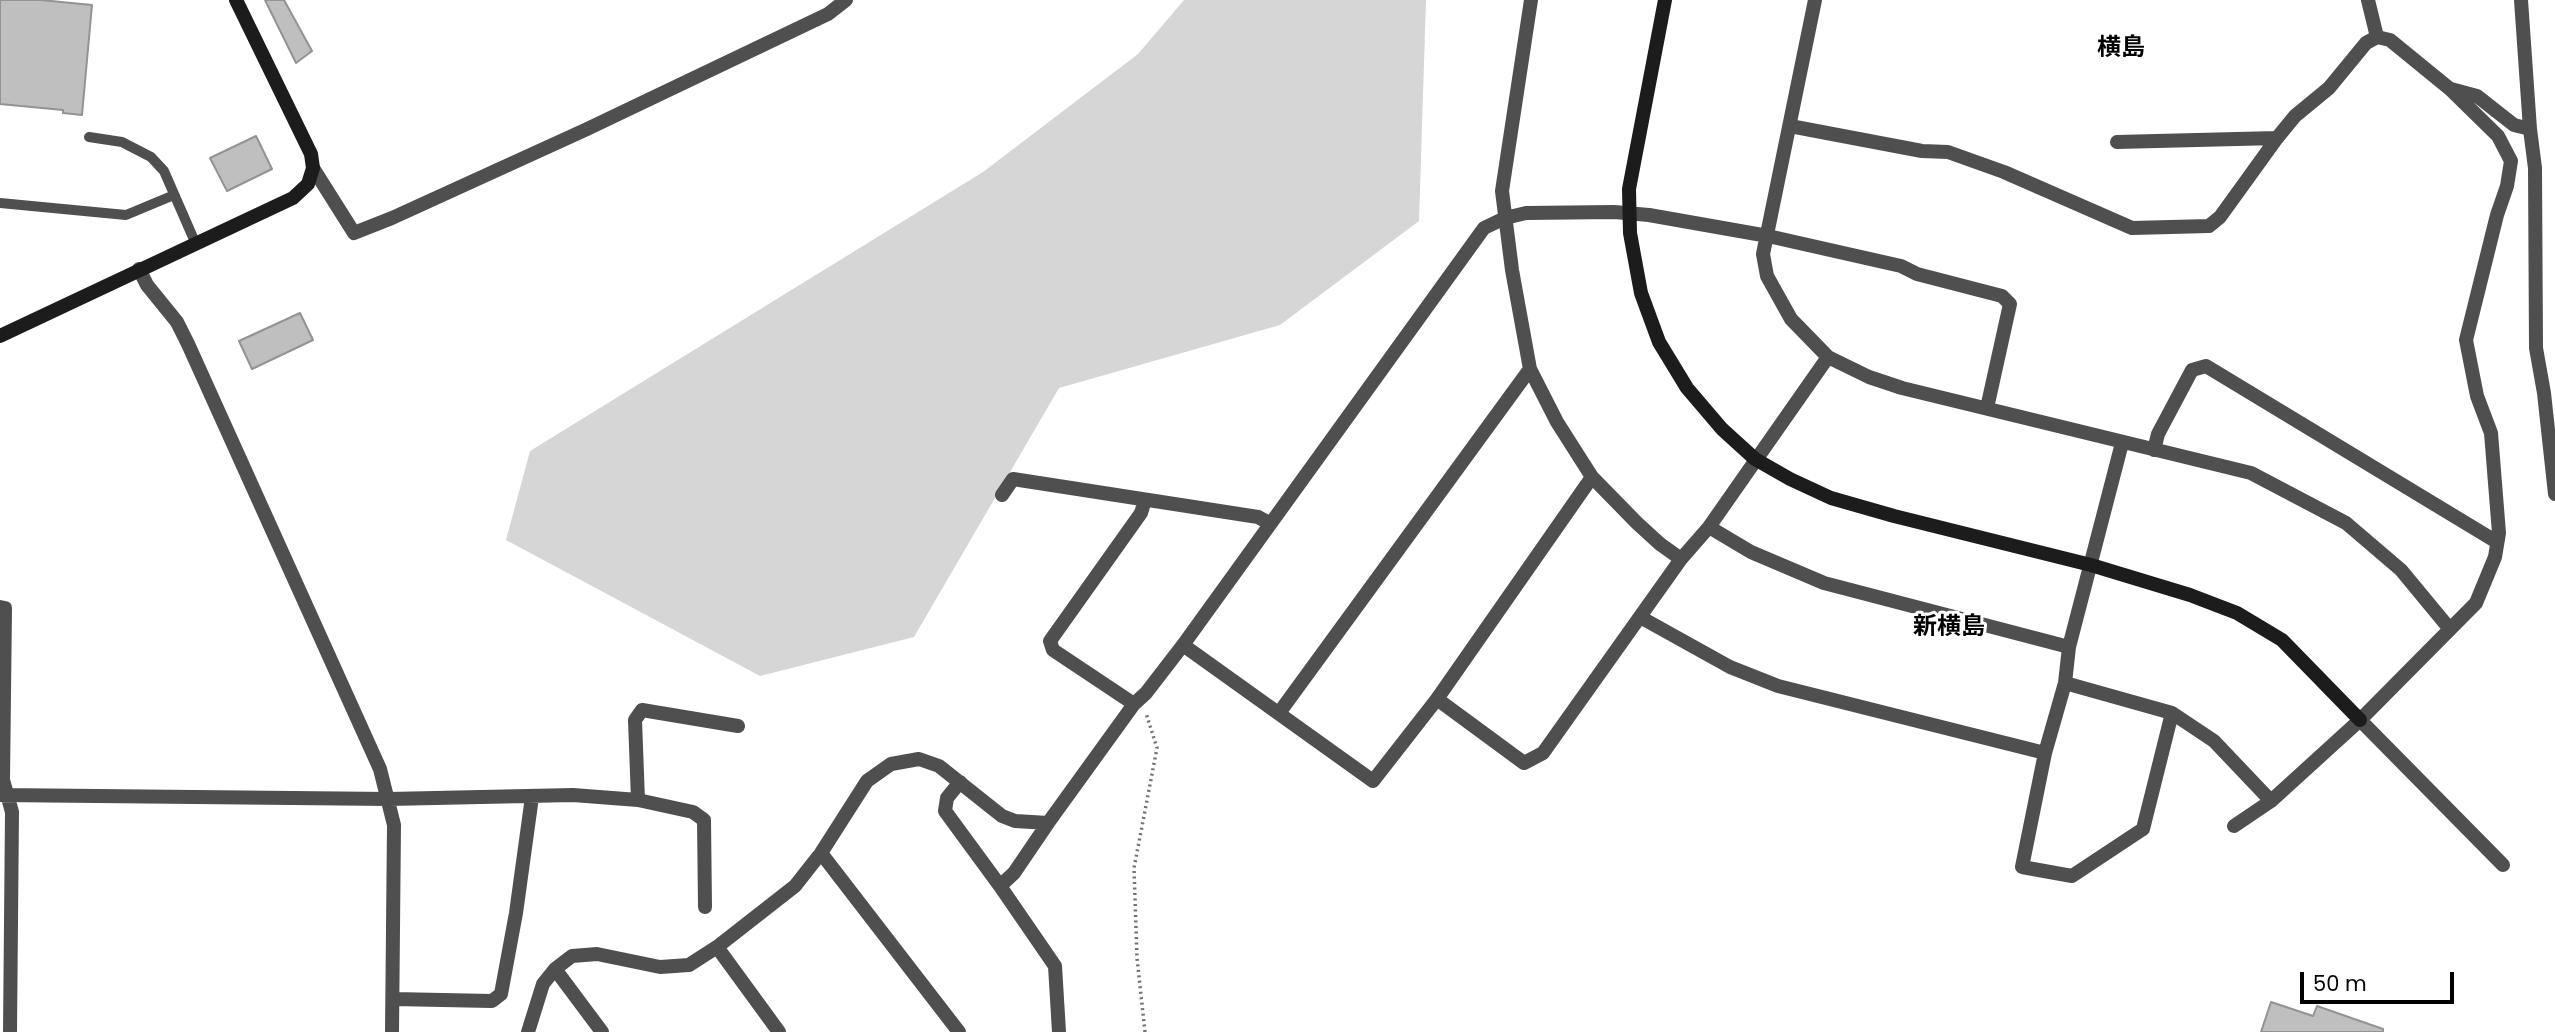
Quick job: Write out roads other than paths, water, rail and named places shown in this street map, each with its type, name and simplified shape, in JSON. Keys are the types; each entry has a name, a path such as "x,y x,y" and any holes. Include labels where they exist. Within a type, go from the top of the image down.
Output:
{"street":[{"path":"236,0 290,108 311,154 313,168 354,233 585,130 828,14 846,0"},
{"path":"1531,0 1502,191 1512,270 1530,369 1557,422 1592,477 1637,523 1681,559"},
{"path":"1665,0 1629,189 1628,213 1641,293 1659,342 1687,388 1722,429 1755,459 1832,498 2091,565 2190,594 2237,613 2282,640 2503,865"},
{"path":"1815,0 1763,254 1767,276 1791,319 1828,357 1869,377 1902,388 2251,473 2346,523 2401,570 2449,628"},
{"path":"2368,0 2377,37"},
{"path":"2521,0 2535,168 2536,348 2544,393 2555,494"},
{"path":"1790,126 1922,151 1948,152 2004,172 2132,228 2209,226 2220,217 2295,116 2329,88 2366,43 2377,37 2390,40 2450,89 2498,135 2511,162 2466,340 2477,396 2491,433 2499,518 2496,557 2476,603 2360,720 2271,801 2234,826"},
{"path":"2450,89 2477,96 2514,125 2530,129"},
{"path":"2117,142 2277,138"},
{"path":"0,336 293,198 308,184 313,168"},
{"path":"1000,886 1014,873 1134,704 1146,693 1183,645 1484,228 1505,218 1525,213 1628,213 1768,236 1900,266 1917,274 2002,296 2010,304 1987,408"},
{"path":"139,269 147,285 177,322 188,344 380,769 394,825 392,1032"},
{"path":"1437,699 1524,763 1543,753 1681,559 1709,527 1828,357"},
{"path":"2154,450 2158,434 2192,370 2206,366 2497,542"},
{"path":"1279,713 1530,369"},
{"path":"2122,443 2070,647 2065,684 2045,753 2022,867 2072,876 2143,830 2172,713"},
{"path":"1183,645 1373,781 1437,699 1592,477"},
{"path":"1002,495 1013,479 1258,517 1269,523"},
{"path":"1134,704 1053,650 1050,641 1142,513 1145,500"},
{"path":"1709,527 1751,552 1824,583 2070,647"},
{"path":"0,607 5,608 4,780 5,796 12,813 10,1032"},
{"path":"1640,617 1730,667 1778,687 2045,753"},
{"path":"2065,684 2172,713 2214,741 2271,801"},
{"path":"638,800 635,720 642,710 738,726"},
{"path":"528,1032 543,984 572,956 597,954 660,967 689,965 717,947 795,886 821,853 867,781 891,764 919,759 939,766 1002,816 1015,821 1048,823"},
{"path":"960,782 947,798 945,811 1055,966 1059,1032"},
{"path":"5,796 389,799 573,795 638,800 694,812 704,820 705,907"},
{"path":"393,999 492,1001 501,994 516,913 532,797"},
{"path":"821,853 959,1032"},
{"path":"717,947 779,1032"},
{"path":"555,970 602,1032"}],"lane":[{"path":"89,137 122,142 151,157 164,172 195,242"},
{"path":"0,203 126,215 174,195"}],"district":[{"name":"横島","path":"2121,49"},
{"name":"新横島","path":"1949,628"}]}
